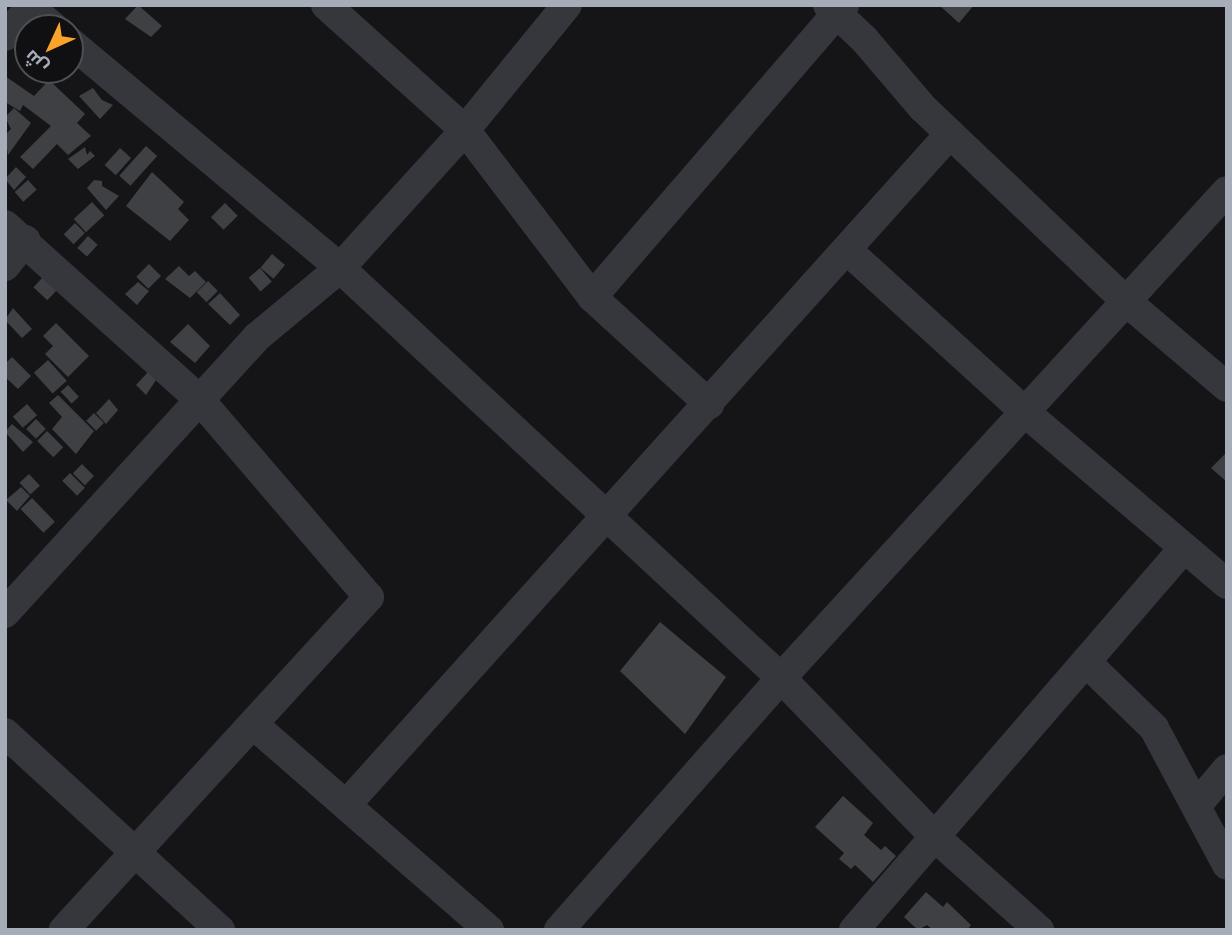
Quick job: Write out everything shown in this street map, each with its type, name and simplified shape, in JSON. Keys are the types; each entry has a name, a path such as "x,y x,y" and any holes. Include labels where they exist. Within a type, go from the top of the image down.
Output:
{"street":[{"path":"326,5 466,130 592,297 709,404"},
{"path":"5,613 257,337 340,268 466,130 567,5"},
{"path":"5,36 30,6"},
{"path":"592,297 836,8 950,134 1127,302 1227,387"},
{"path":"84,54 340,268 781,678 935,837 1040,930"},
{"path":"346,805 950,134"},
{"path":"559,930 781,678 1026,414 1227,191"},
{"path":"5,267 16,232 199,399 369,594 368,601 64,930"},
{"path":"847,250 1026,414 1227,584"},
{"path":"855,930 1088,664 1184,548"},
{"path":"1088,664 1154,728 1227,865"},
{"path":"254,725 489,930"},
{"path":"5,733 220,930"},
{"path":"1196,806 1227,769"}],"building":[{"path":"138,5 162,26 151,37 125,19"},
{"path":"939,5 974,5 959,23"},
{"path":"5,76 34,96 45,84 53,84 85,114 77,123 91,136 68,155 57,144 33,169 20,157 51,126 23,105 20,111 5,102"},
{"path":"93,88 102,100 113,105 100,119 79,96"},
{"path":"14,108 31,123 8,155 5,135 11,129 5,117"},
{"path":"146,146 157,156 130,186 119,176"},
{"path":"85,147 87,155 90,151 95,156 78,169 68,159"},
{"path":"120,148 131,158 116,175 105,165"},
{"path":"16,167 26,177 14,190 5,179"},
{"path":"152,172 184,202 178,209 189,220 170,241 126,206"},
{"path":"28,180 37,190 23,202 15,192"},
{"path":"94,180 102,181 102,186 119,196 106,210 87,188"},
{"path":"92,202 104,215 86,232 74,219"},
{"path":"225,203 238,216 224,230 211,217"},
{"path":"75,223 85,233 74,244 64,234"},
{"path":"88,236 98,245 87,257 77,248"},
{"path":"272,254 285,265 273,279 260,268"},
{"path":"149,264 161,276 148,289 136,277"},
{"path":"179,266 189,276 195,271 206,282 190,298 165,279"},
{"path":"260,268 272,282 260,291 249,278"},
{"path":"43,277 57,290 47,300 33,287"},
{"path":"208,281 218,291 207,302 197,292"},
{"path":"138,282 149,291 137,305 125,294"},
{"path":"220,293 240,315 230,325 208,304"},
{"path":"13,308 32,329 22,338 5,320"},
{"path":"56,323 89,356 68,377 45,354 53,346 43,336"},
{"path":"188,324 210,346 195,363 170,342"},
{"path":"12,357 31,376 18,389 5,377 5,364"},
{"path":"48,360 67,381 53,394 34,373"},
{"path":"148,372 156,380 146,395 136,385"},
{"path":"68,385 79,397 72,404 61,392"},
{"path":"58,395 94,431 76,454 52,429 62,417 49,403"},
{"path":"109,399 118,410 106,424 96,413"},
{"path":"27,404 37,415 23,428 13,417"},
{"path":"94,413 104,423 96,431 86,421"},
{"path":"36,419 46,429 36,439 26,429"},
{"path":"12,424 33,442 23,452 5,432"},
{"path":"47,431 63,447 53,457 37,441"},
{"path":"1227,452 1227,482 1211,468"},
{"path":"82,464 94,476 85,485 73,473"},
{"path":"70,473 85,488 77,496 62,481"},
{"path":"29,474 40,486 30,495 19,483"},
{"path":"21,487 30,496 17,511 6,500"},
{"path":"32,498 55,522 43,533 20,509"},
{"path":"660,622 726,677 685,734 620,671"},
{"path":"843,796 873,823 864,835 881,850 885,846 896,856 873,882 855,865 851,869 839,859 844,853 815,827"},
{"path":"926,892 943,907 947,902 971,925 967,930 933,930 927,925 918,930 904,917"}]}
